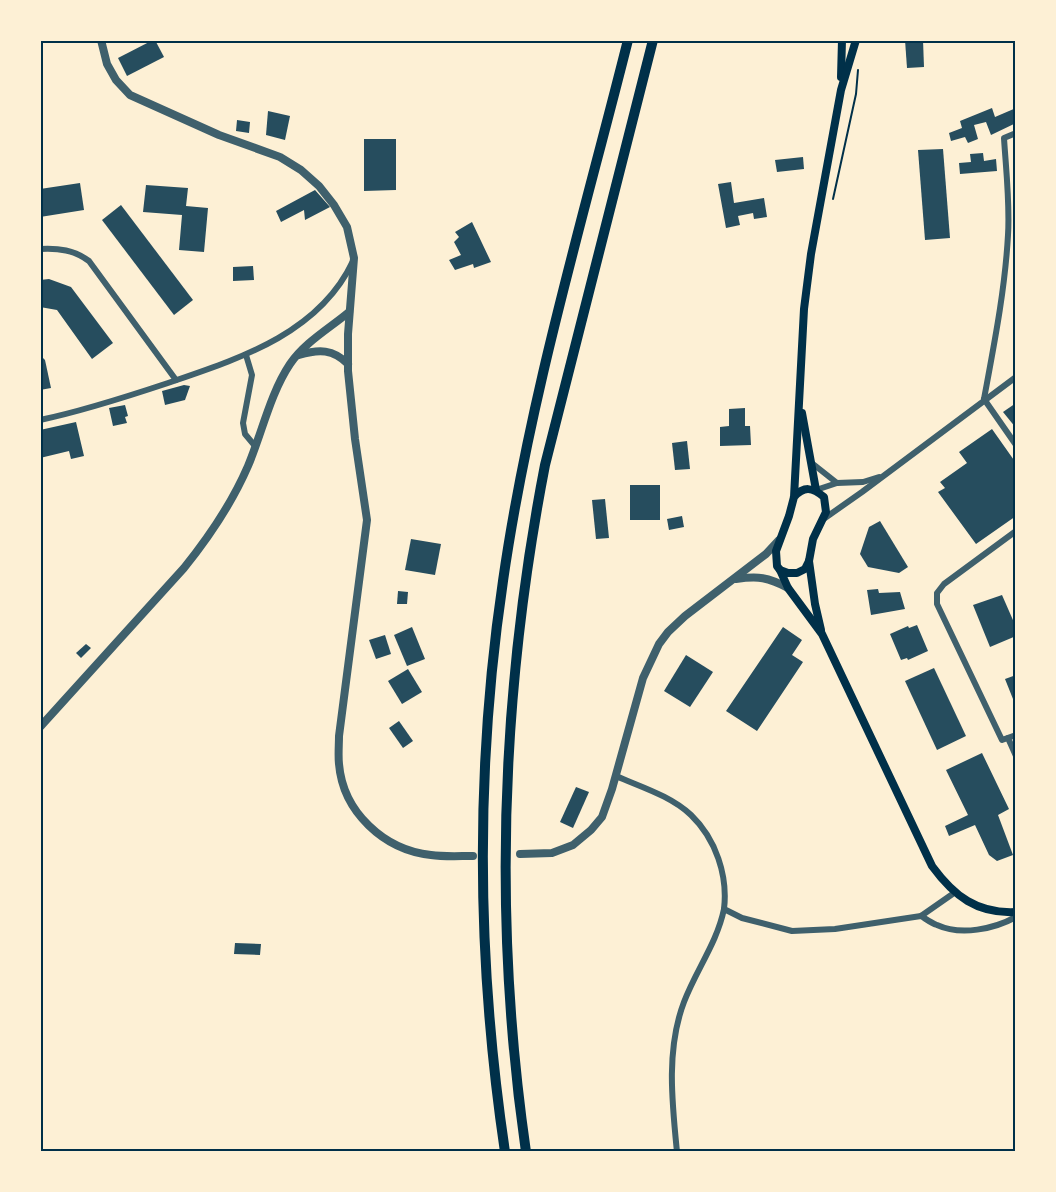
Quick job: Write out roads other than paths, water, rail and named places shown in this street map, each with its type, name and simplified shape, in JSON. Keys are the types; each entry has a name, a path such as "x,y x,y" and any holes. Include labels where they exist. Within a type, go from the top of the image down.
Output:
{"highway":[{"path":"505,1152 491,1038 483,881 487,750 496,637 513,522 536,402 628,40"},
{"path":"526,1152 513,1034 504,880 508,751 518,639 533,526 545,465 653,40"}],"main road":[{"path":"841,90 842,40"},
{"path":"856,40 841,90 807,287 800,352 794,497 780,538 776,558 788,588 822,634 932,866 954,893 985,909 1016,915"},
{"path":"799,395 816,490"},
{"path":"780,570 797,573 805,569 809,561 813,539 826,512 824,497 816,490 806,488 794,497"},
{"path":"809,561 822,634"}],"street":[{"path":"101,40 107,64 116,81 130,95 219,135 280,157 301,170 319,186 334,204 347,227 354,258 354,279 349,312 348,364 354,430 367,520 339,736 339,764 342,779 346,792 361,818 379,836 402,848 430,855 473,856"},
{"path":"1016,133 1004,138 1012,201 1001,302 984,399 1016,445"},
{"path":"40,249 72,252 89,261 176,380"},
{"path":"40,420 176,380 246,355 289,332 313,313 339,285 354,258"},
{"path":"339,285 354,279"},
{"path":"40,727 201,548 247,468 278,386 291,363 309,343 349,312"},
{"path":"297,356 314,351 330,351 348,364"},
{"path":"246,355 252,375 243,423 245,434 255,446"},
{"path":"822,520 1016,377"},
{"path":"813,464 837,483"},
{"path":"816,490 837,483 863,482 882,476"},
{"path":"1016,531 944,584 937,592 937,604 1002,740 1016,735"},
{"path":"520,854 552,853 573,845 602,817 616,776 643,678 659,644 668,632 686,616 735,580 766,554 780,538"},
{"path":"771,579 780,570"},
{"path":"735,580 753,577 771,579 788,588"},
{"path":"1008,738 1016,756"},
{"path":"616,776 670,800 691,815 711,841 719,862 726,894 724,909 713,944 683,1003 674,1041 672,1095 677,1152"},
{"path":"724,909 742,918 792,931 836,929 921,916 954,893"},
{"path":"921,916 939,926 972,930 1003,924 1016,915"}]}
